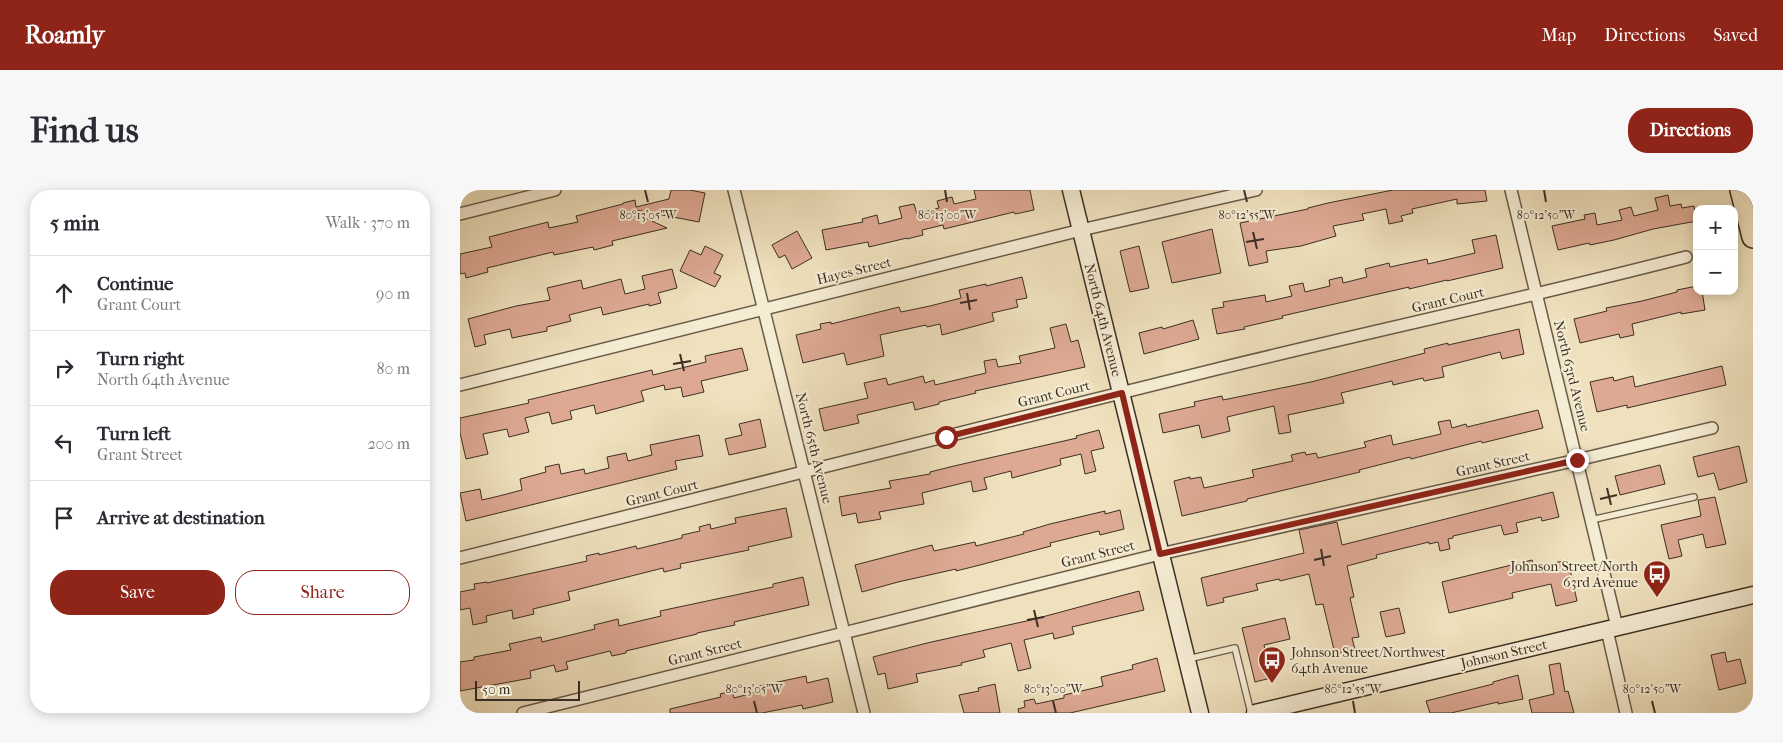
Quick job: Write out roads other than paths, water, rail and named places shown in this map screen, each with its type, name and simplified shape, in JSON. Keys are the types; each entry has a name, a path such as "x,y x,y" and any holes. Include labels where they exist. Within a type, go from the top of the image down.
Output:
{"highway":[{"path":"1741,190 1753,237"}],"street":[{"path":"460,214 555,190"},
{"name":"North 65th Avenue","path":"734,190 864,713"},
{"name":"North 64th Avenue","path":"1071,190 1200,713"},
{"name":"Hayes Street","path":"460,385 1081,230 1256,190"},
{"name":"North 63rd Avenue","path":"1511,190 1591,520 1626,713"},
{"name":"Grant Court","path":"460,558 1122,393 1536,295 1686,257"},
{"name":"Grant Street","path":"523,713 1160,554 1712,428"},
{"name":"Johnson Street","path":"1255,713 1753,595"}],"lane":[{"path":"1591,520 1694,496"},
{"path":"1186,659 1234,648 1251,713"}],"place":[{"name":"Johnson Street/North 63rd Avenue","path":"1657,598"},
{"name":"Johnson Street/Northwest 64th Avenue","path":"1272,684"}]}
